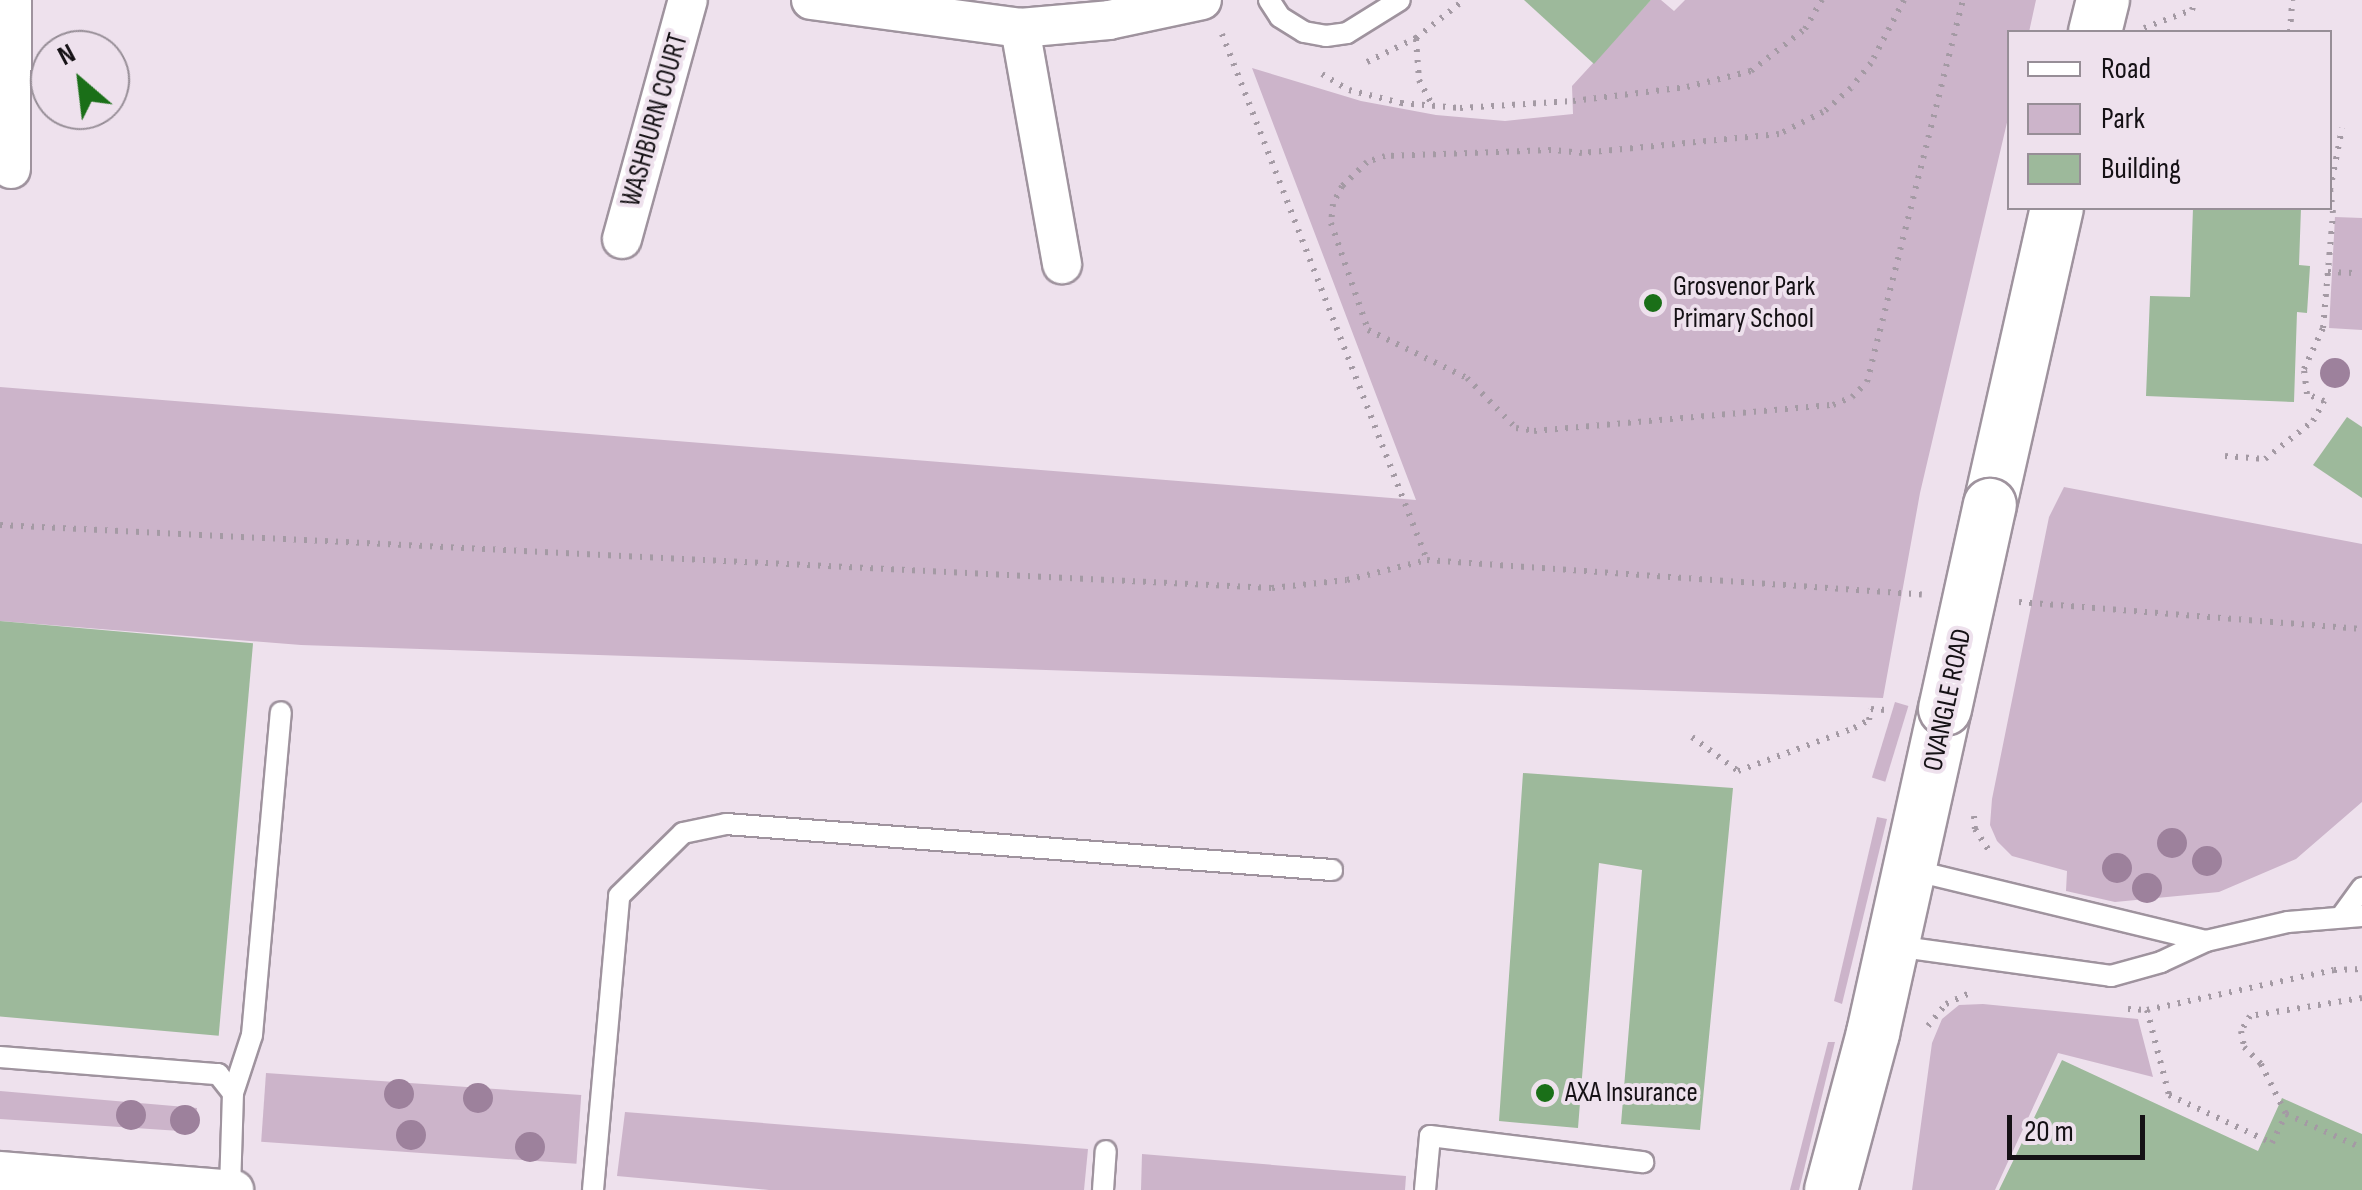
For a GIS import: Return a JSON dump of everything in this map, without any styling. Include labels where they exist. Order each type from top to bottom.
[{"type":"main road","points":[[2095,30],[2102,0]]},
{"type":"main road","name":"OVANGLE ROAD","points":[[1831,1190],[1912,870],[2057,210]]},
{"type":"street","points":[[11,169],[12,0]]},
{"type":"street","name":"WASHBURN COURT","points":[[622,239],[688,0]]},
{"type":"street","points":[[811,0],[1020,28],[1209,9]]},
{"type":"street","points":[[1020,28],[1062,264]]},
{"type":"street","points":[[0,1171],[66,1183],[232,1190]]},
{"type":"lane","points":[[1269,0],[1280,17],[1326,36],[1347,34],[1400,0]]},
{"type":"lane","points":[[232,1190],[233,1093],[252,1035],[281,712]]},
{"type":"lane","points":[[594,1190],[618,896],[684,833],[726,824],[1332,870]]},
{"type":"lane","points":[[1912,870],[2206,941]]},
{"type":"lane","points":[[1893,946],[2110,976],[2160,962],[2206,941],[2288,922],[2352,917],[2362,888]]},
{"type":"lane","points":[[0,1057],[218,1074],[233,1093]]},
{"type":"lane","points":[[1425,1190],[1430,1136],[1643,1162]]},
{"type":"lane","points":[[1103,1190],[1106,1151]]},
{"type":"path","points":[[1322,74],[1349,90],[1434,106],[1572,101],[1688,87],[1751,71],[1805,29],[1822,0]]},
{"type":"path","points":[[1904,0],[1871,63],[1852,88],[1824,112],[1780,134],[1582,153],[1550,150],[1386,156],[1367,162],[1342,186],[1332,204],[1331,223],[1368,330],[1468,378],[1516,428],[1534,430],[1833,404],[1852,397],[1867,382],[1963,0]]},
{"type":"path","points":[[2146,30],[2192,10],[2194,0]]},
{"type":"path","points":[[2290,30],[2292,0]]},
{"type":"path","points":[[1209,9],[1427,560]]},
{"type":"path","points":[[1416,38],[1419,80],[1434,106]]},
{"type":"path","points":[[2332,180],[2342,128]]},
{"type":"path","points":[[2225,456],[2265,459],[2312,421],[2324,401],[2307,394],[2300,368],[2323,328],[2330,210]]},
{"type":"path","points":[[2328,272],[2354,273]]},
{"type":"path","points":[[0,525],[1272,588],[1347,580],[1427,560],[1924,595]]},
{"type":"path","points":[[2004,600],[2362,629]]},
{"type":"path","points":[[1692,737],[1738,771],[1854,728],[1869,720],[1871,708],[1886,710]]},
{"type":"path","points":[[1974,807],[1975,829],[2001,864]]},
{"type":"path","points":[[1926,1030],[1946,1004],[1970,992],[1981,993]]},
{"type":"path","points":[[2362,998],[2250,1016],[2241,1032],[2244,1046],[2261,1064],[2286,1114],[2362,1148]]},
{"type":"path","points":[[2147,1010],[2169,1095],[2272,1144],[2286,1114]]},
{"type":"green space","points":[[1651,0],[1661,0],[1674,11],[1685,0],[2036,0],[2029,30],[2007,30],[2007,123],[1920,493],[1883,698],[301,645],[0,621],[0,387],[1416,500],[1252,68],[1361,101],[1436,115],[1505,121],[1573,114],[1572,86]]},
{"type":"green space","points":[[2335,217],[2362,218],[2362,330],[2329,328]]},
{"type":"green space","points":[[2064,487],[2362,544],[2362,802],[2296,859],[2219,892],[2115,902],[2066,891],[2067,871],[2012,856],[1997,841],[1990,825],[1992,799],[2049,517]]},
{"type":"green space","points":[[1895,702],[1908,706],[1885,782],[1872,778]]},
{"type":"green space","points":[[1877,817],[1887,819],[1842,1004],[1834,1001]]},
{"type":"green space","points":[[1959,1005],[2138,1019],[2153,1077],[2058,1053],[1995,1190],[1912,1190],[1932,1043],[1942,1019]]},
{"type":"green space","points":[[1828,1042],[1835,1042],[1799,1190],[1790,1190]]},
{"type":"green space","points":[[266,1073],[581,1095],[576,1164],[261,1142]]},
{"type":"green space","points":[[0,1091],[197,1108],[195,1132],[0,1119]]},
{"type":"green space","points":[[625,1112],[1088,1149],[1084,1190],[769,1190],[617,1176]]},
{"type":"green space","points":[[1142,1154],[1406,1176],[1405,1190],[1141,1190]]},
{"type":"building","points":[[1524,0],[1651,0],[1594,64]]},
{"type":"building","points":[[2193,210],[2301,210],[2299,265],[2310,266],[2307,313],[2297,312],[2294,402],[2146,396],[2150,296],[2190,297]]},
{"type":"building","points":[[2347,417],[2362,427],[2362,498],[2313,465]]},
{"type":"building","points":[[0,621],[253,643],[219,1036],[0,1017]]},
{"type":"building","points":[[1523,773],[1733,788],[1700,1130],[1621,1124],[1642,870],[1599,863],[1578,1128],[1499,1121]]},
{"type":"building","points":[[2062,1060],[2258,1151],[2282,1098],[2362,1134],[2362,1190],[1999,1190]]},
{"type":"place","name":"Grosvenor Park Primary School","points":[[1653,303]]},
{"type":"place","name":"AXA Insurance","points":[[1545,1093]]}]
